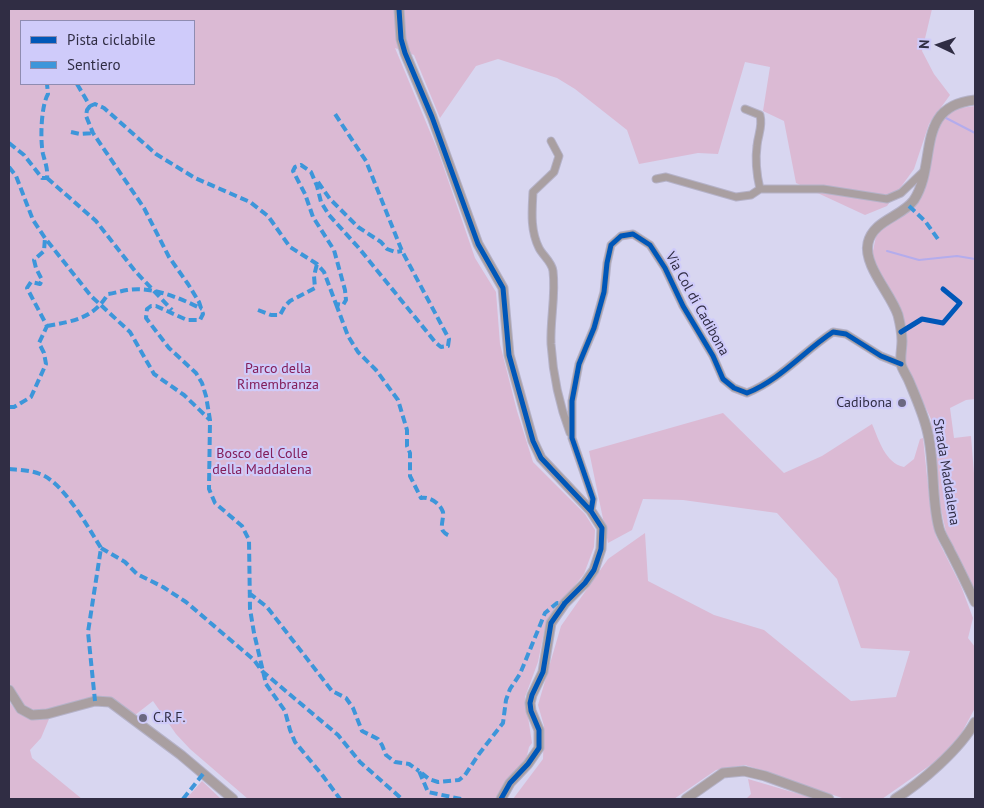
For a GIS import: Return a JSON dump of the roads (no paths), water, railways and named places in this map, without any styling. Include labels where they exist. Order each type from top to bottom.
[{"type":"street","points":[[399,9],[401,39],[405,53],[434,123],[478,244],[503,288],[506,341],[533,441],[541,458],[591,511],[602,528],[602,542],[598,562],[585,583],[565,603],[552,623],[543,672],[530,703],[531,711],[539,730],[540,748],[510,783],[501,799]]},
{"type":"street","name":"Strada Maddalena","points":[[975,100],[953,105],[943,112],[934,128],[920,185],[914,200],[909,206],[874,230],[868,243],[868,254],[872,268],[888,292],[898,316],[902,338],[901,364],[922,410],[929,435],[935,507],[940,530],[975,602]]},
{"type":"street","points":[[746,109],[760,115],[762,125],[757,146],[757,170],[760,189]]},
{"type":"street","name":"Via Col di Cadibona","points":[[551,141],[559,156],[554,172],[533,192],[532,224],[539,248],[552,267],[555,290],[551,343],[555,377],[561,409],[593,499],[591,511]]},
{"type":"street","points":[[656,179],[666,177],[736,197],[751,196],[760,189],[823,189],[888,199],[901,193],[923,172]]},
{"type":"street","name":"Via Col di Cadibona","points":[[572,438],[572,401],[579,364],[594,328],[604,292],[611,245],[621,236],[633,234],[650,245],[665,268],[683,306],[713,356],[723,379],[734,388],[747,393],[764,386],[833,332],[846,334],[882,356],[901,364]]},
{"type":"street","points":[[9,690],[22,709],[32,715],[47,714],[94,701],[110,702],[181,755],[233,799]]},
{"type":"street","points":[[895,799],[918,782],[966,738],[975,722]]},
{"type":"street","points":[[686,799],[723,773],[744,771],[765,776],[829,799]]},
{"type":"waterway","points":[[946,118],[975,133]]},
{"type":"waterway","points":[[887,251],[919,260],[957,256],[975,259]]},
{"type":"place","name":"Cadibona","points":[[902,403]]},
{"type":"place","name":"C.R.F.","points":[[143,718]]},
{"type":"park label","name":"Parco della Rimembranza","points":[[278,378]]},
{"type":"park label","name":"Bosco del Colle della Maddalena","points":[[262,462]]}]
